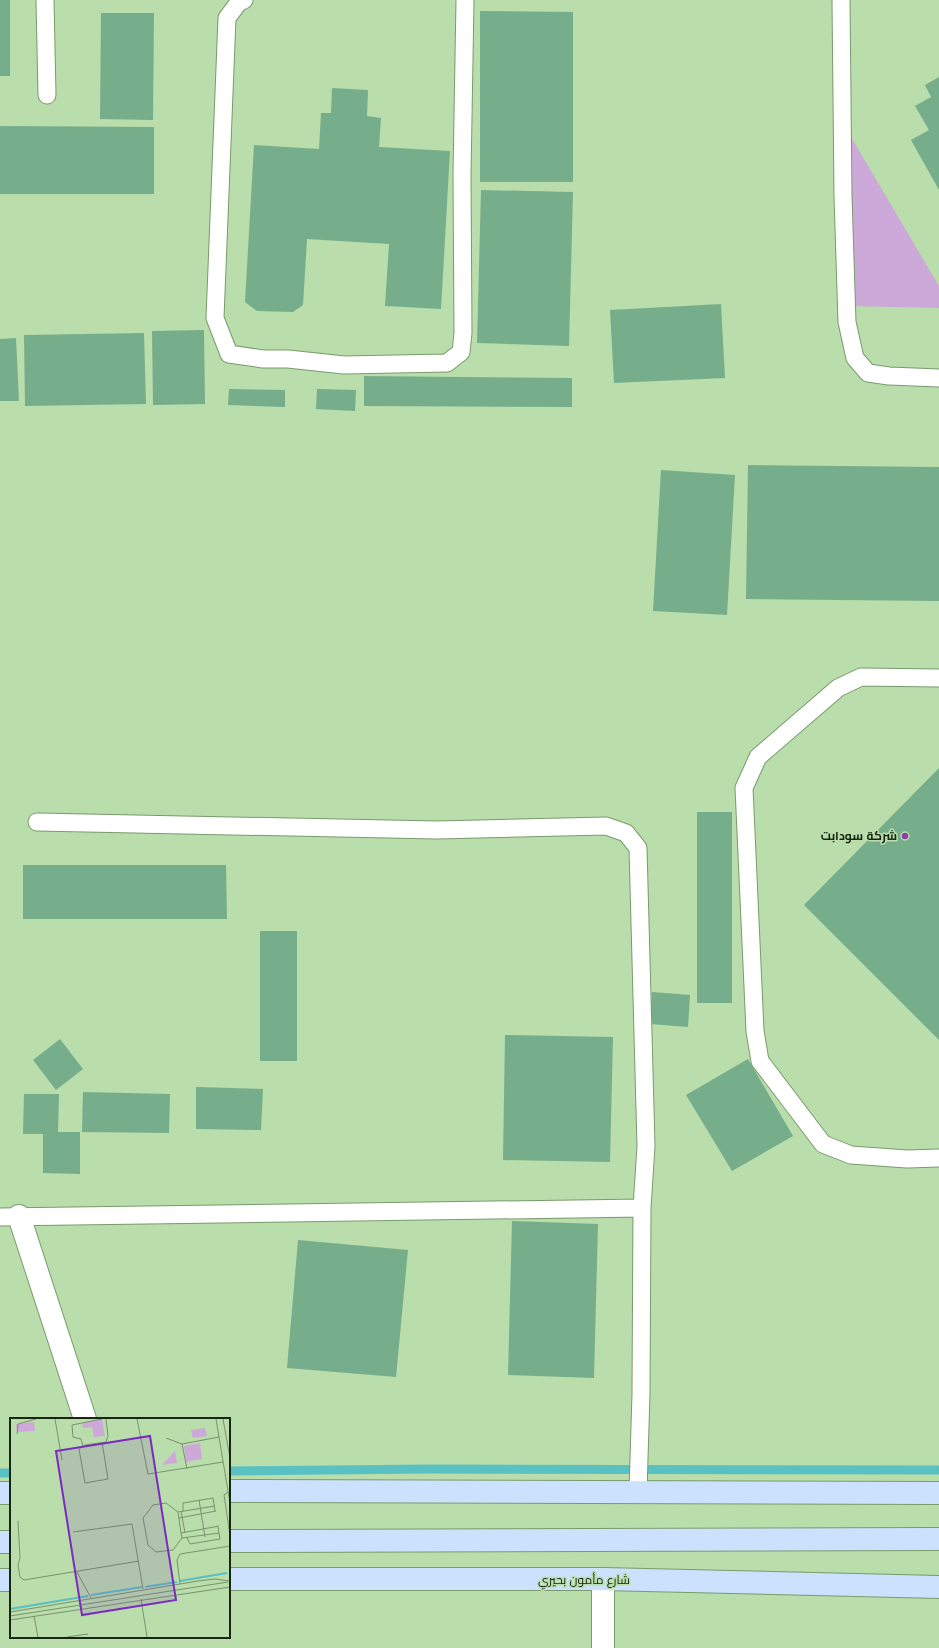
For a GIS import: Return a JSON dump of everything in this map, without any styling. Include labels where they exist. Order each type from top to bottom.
[{"type":"street","points":[[10,1216],[85,1418]]},
{"type":"street","points":[[230,1491],[939,1492]]},
{"type":"street","points":[[230,1541],[939,1539]]},
{"type":"street","name":"شارع مأمون بحيري","points":[[230,1579],[603,1579],[939,1587]]},
{"type":"street","points":[[603,1579],[603,1648]]},
{"type":"lane","points":[[45,0],[47,95]]},
{"type":"lane","points":[[244,0],[239,2],[227,18],[215,318],[229,354],[263,359],[288,359],[344,365],[447,363],[461,352],[463,333],[462,175],[465,0]]},
{"type":"lane","points":[[841,0],[842,196],[847,322],[855,358],[868,373],[889,376],[939,378]]},
{"type":"lane","points":[[939,678],[861,677],[838,688],[758,757],[744,788],[755,1032],[760,1061],[823,1144],[851,1155],[907,1160],[939,1158]]},
{"type":"lane","points":[[37,822],[437,830],[606,826],[626,833],[638,848],[646,1146],[642,1208],[641,1394],[638,1491]]},
{"type":"lane","points":[[10,1216],[642,1208]]},
{"type":"shaded area","points":[[851,137],[939,286],[939,308],[849,306]]},
{"type":"building","points":[[0,0],[10,0],[10,76],[0,76]]},
{"type":"building","points":[[480,11],[573,12],[573,182],[480,182]]},
{"type":"building","points":[[101,13],[154,13],[153,120],[100,119]]},
{"type":"building","points":[[939,77],[939,190],[911,140],[929,130],[915,106],[931,97],[925,85]]},
{"type":"building","points":[[332,88],[368,90],[367,116],[381,118],[379,147],[450,151],[441,309],[385,306],[389,244],[307,239],[303,305],[293,312],[257,311],[245,302],[254,145],[319,149],[321,113],[331,113]]},
{"type":"building","points":[[0,126],[154,127],[154,194],[0,194]]},
{"type":"building","points":[[481,190],[573,192],[569,346],[477,343]]},
{"type":"building","points":[[721,304],[725,378],[614,383],[610,310]]},
{"type":"building","points":[[204,330],[205,404],[153,405],[152,331]]},
{"type":"building","points":[[144,333],[146,404],[25,406],[24,335]]},
{"type":"building","points":[[16,338],[19,401],[0,401],[0,339]]},
{"type":"building","points":[[364,376],[572,378],[572,407],[364,406]]},
{"type":"building","points":[[229,389],[285,390],[285,407],[228,405]]},
{"type":"building","points":[[317,389],[356,390],[355,411],[316,409]]},
{"type":"building","points":[[748,465],[939,467],[939,601],[746,599]]},
{"type":"building","points":[[661,470],[735,475],[727,615],[653,611]]},
{"type":"building","name":"شركة سودابت","points":[[939,768],[939,1040],[804,905]]},
{"type":"building","points":[[697,812],[732,812],[732,1003],[697,1003]]},
{"type":"building","points":[[23,865],[226,865],[227,919],[23,919]]},
{"type":"building","points":[[260,931],[297,931],[297,1061],[260,1061]]},
{"type":"building","points":[[652,992],[690,995],[688,1027],[650,1024]]},
{"type":"building","points":[[505,1035],[613,1037],[610,1162],[503,1160]]},
{"type":"building","points":[[60,1039],[83,1069],[56,1090],[33,1060]]},
{"type":"building","points":[[748,1059],[793,1136],[732,1171],[686,1095]]},
{"type":"building","points":[[196,1087],[263,1089],[261,1130],[196,1129]]},
{"type":"building","points":[[83,1092],[170,1094],[169,1133],[82,1132]]},
{"type":"building","points":[[24,1094],[59,1094],[58,1132],[80,1132],[80,1174],[43,1173],[43,1134],[23,1134]]},
{"type":"building","points":[[512,1221],[598,1224],[594,1378],[508,1375]]},
{"type":"building","points":[[298,1240],[408,1250],[396,1377],[287,1368]]},
{"type":"waterway","points":[[230,1471],[430,1469],[939,1470]]},
{"type":"waterway","points":[[0,1473],[10,1473]]},
{"type":"place","name":"شركة سودابت","points":[[905,836]]}]
